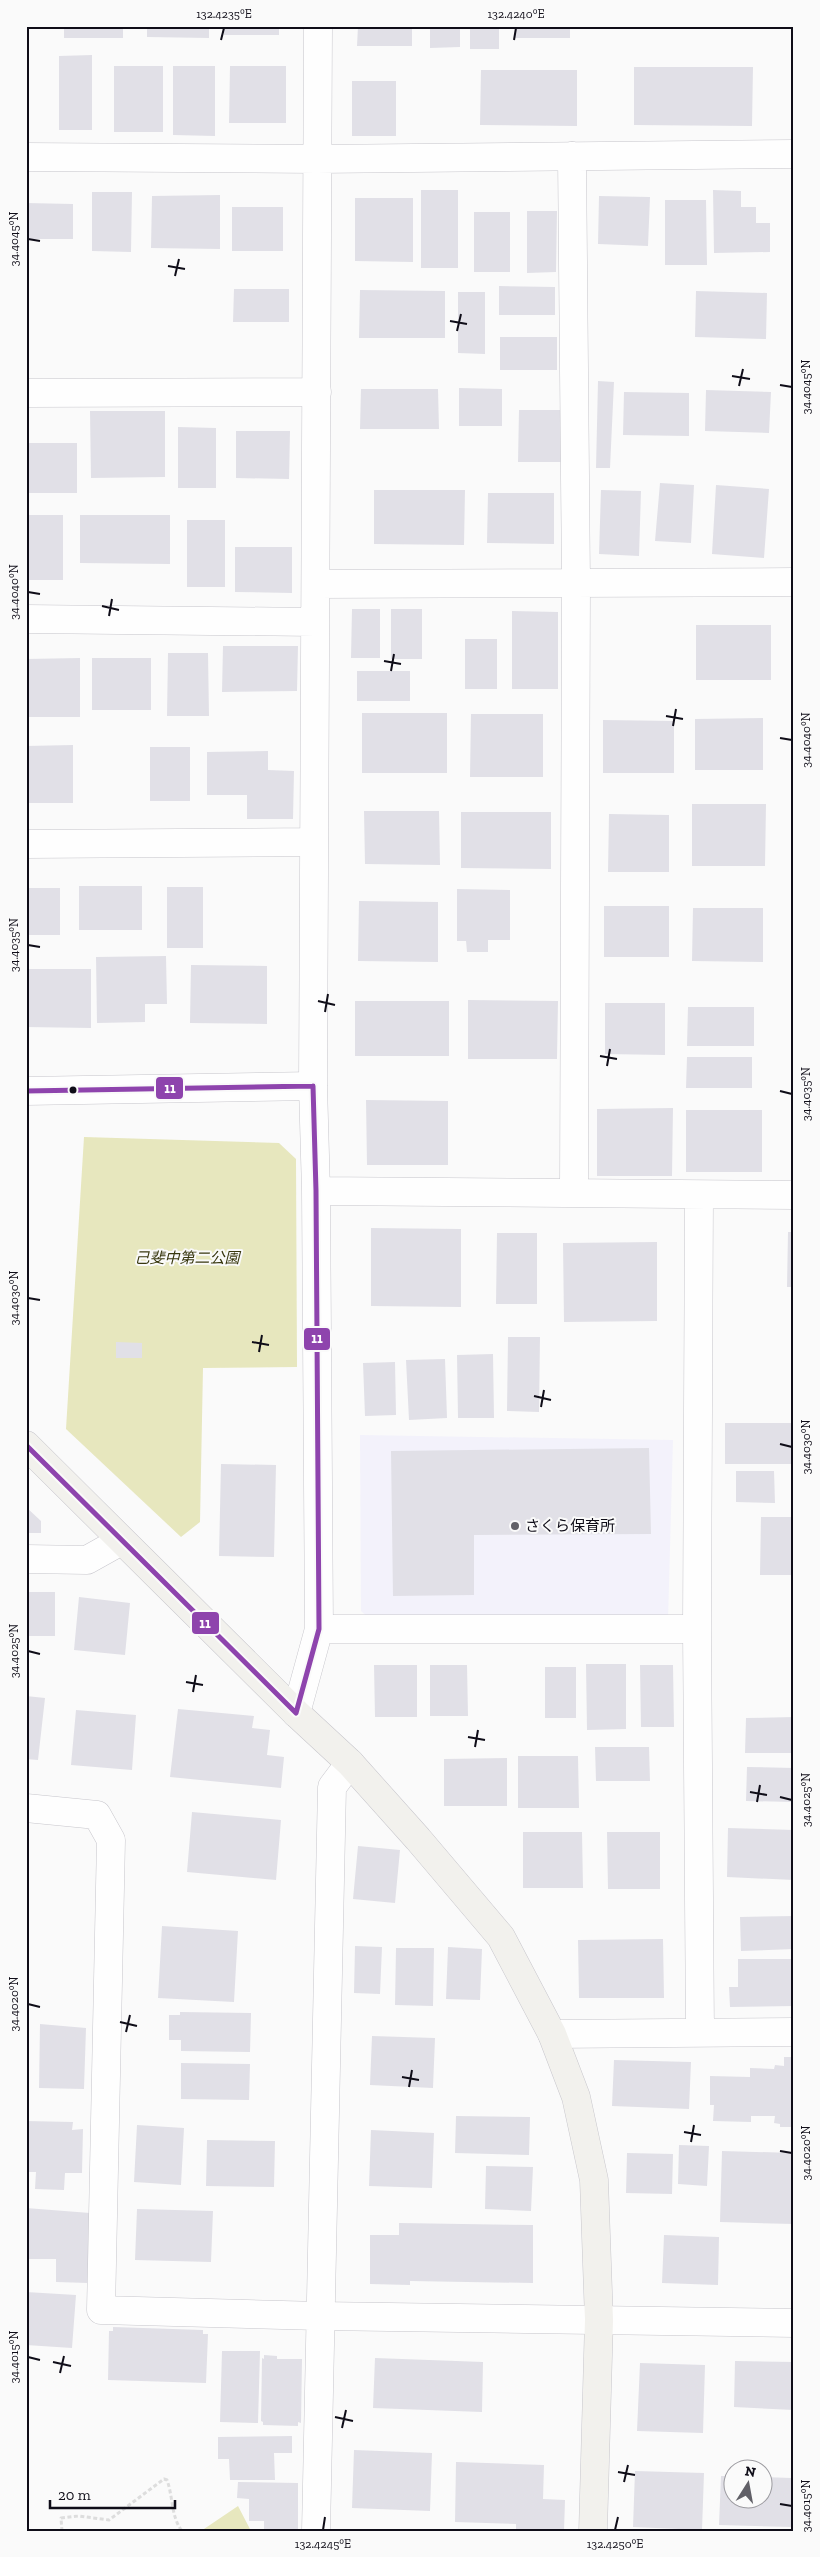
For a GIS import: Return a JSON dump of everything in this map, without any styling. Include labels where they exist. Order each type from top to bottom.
[{"type":"street","points":[[296,1713],[319,1629],[316,1191],[313,1086],[318,26]]},
{"type":"street","points":[[26,157],[318,159],[794,154]]},
{"type":"street","points":[[572,156],[576,583],[574,1193]]},
{"type":"street","points":[[26,393],[316,392]]},
{"type":"street","points":[[316,584],[794,582]]},
{"type":"street","points":[[26,619],[315,622]]},
{"type":"street","points":[[26,844],[314,842]]},
{"type":"street","points":[[26,1091],[313,1086]]},
{"type":"street","points":[[316,1191],[794,1196]]},
{"type":"street","points":[[699,1195],[697,1629],[700,2033]]},
{"type":"street","points":[[26,1445],[296,1713],[350,1763],[418,1839],[501,1937],[552,2034],[576,2097],[594,2180],[599,2320],[593,2531]]},
{"type":"street","points":[[26,1559],[87,1560],[121,1541]]},
{"type":"street","points":[[319,1629],[697,1629]]},
{"type":"street","points":[[316,2531],[332,1787],[350,1763]]},
{"type":"street","points":[[26,1808],[97,1815],[111,1840],[101,2310],[320,2316],[794,2323]]},
{"type":"street","points":[[552,2034],[794,2032]]},
{"type":"path","points":[[62,2531],[61,2518],[79,2516],[109,2520],[164,2479],[167,2480],[171,2488],[176,2518],[182,2531]]},
{"type":"shaded area","name":"さくら保育所","points":[[360,1435],[673,1440],[668,1621],[373,1622],[361,1611]]},
{"type":"green space","name":"己斐中第二公園","points":[[84,1137],[279,1143],[296,1159],[297,1367],[203,1368],[200,1522],[181,1537],[66,1429]]},
{"type":"green space","points":[[238,2506],[251,2531],[201,2531]]},
{"type":"building","points":[[64,26],[123,26],[123,38],[64,38]]},
{"type":"building","points":[[147,26],[209,26],[209,38],[147,37]]},
{"type":"building","points":[[224,26],[279,26],[279,35],[224,35]]},
{"type":"building","points":[[358,26],[412,26],[412,46],[357,46]]},
{"type":"building","points":[[430,26],[460,26],[460,47],[430,48]]},
{"type":"building","points":[[470,26],[499,26],[499,49],[470,49]]},
{"type":"building","points":[[515,26],[570,26],[570,38],[515,38]]},
{"type":"building","points":[[92,55],[92,130],[59,130],[59,56]]},
{"type":"building","points":[[114,66],[163,66],[163,132],[114,132]]},
{"type":"building","points":[[173,66],[215,66],[215,136],[173,135]]},
{"type":"building","points":[[230,66],[286,66],[286,123],[229,123]]},
{"type":"building","points":[[634,67],[753,67],[752,126],[634,125]]},
{"type":"building","points":[[481,70],[577,70],[577,126],[480,125]]},
{"type":"building","points":[[352,81],[396,81],[396,136],[352,136]]},
{"type":"building","points":[[421,190],[458,190],[458,268],[421,268]]},
{"type":"building","points":[[713,190],[741,191],[741,207],[756,207],[756,223],[770,223],[770,252],[714,253]]},
{"type":"building","points":[[92,192],[132,192],[131,252],[92,251]]},
{"type":"building","points":[[220,195],[220,249],[151,248],[152,196]]},
{"type":"building","points":[[599,196],[650,197],[648,246],[598,244]]},
{"type":"building","points":[[355,198],[413,198],[413,262],[355,261]]},
{"type":"building","points":[[665,200],[706,200],[707,265],[665,265]]},
{"type":"building","points":[[26,203],[73,204],[73,239],[26,239]]},
{"type":"building","points":[[232,207],[283,207],[283,251],[232,251]]},
{"type":"building","points":[[527,211],[557,211],[556,272],[527,273]]},
{"type":"building","points":[[474,212],[510,212],[510,272],[474,272]]},
{"type":"building","points":[[499,286],[555,287],[555,315],[499,315]]},
{"type":"building","points":[[234,289],[289,289],[289,322],[233,322]]},
{"type":"building","points":[[360,290],[445,291],[445,338],[359,338]]},
{"type":"building","points":[[696,291],[767,293],[766,339],[695,337]]},
{"type":"building","points":[[458,292],[485,292],[485,354],[458,353]]},
{"type":"building","points":[[500,337],[557,337],[557,370],[500,370]]},
{"type":"building","points":[[598,381],[614,382],[610,468],[596,468]]},
{"type":"building","points":[[459,388],[502,389],[502,426],[459,426]]},
{"type":"building","points":[[361,389],[438,389],[439,429],[360,429]]},
{"type":"building","points":[[706,390],[771,392],[769,433],[705,431]]},
{"type":"building","points":[[624,392],[689,393],[689,436],[623,435]]},
{"type":"building","points":[[519,410],[562,410],[562,462],[518,462]]},
{"type":"building","points":[[90,411],[165,411],[165,477],[91,478]]},
{"type":"building","points":[[178,427],[216,428],[216,488],[178,488]]},
{"type":"building","points":[[236,431],[290,431],[289,479],[236,478]]},
{"type":"building","points":[[29,443],[77,443],[77,493],[29,493]]},
{"type":"building","points":[[660,483],[694,485],[691,543],[655,541]]},
{"type":"building","points":[[716,485],[769,489],[764,558],[712,554]]},
{"type":"building","points":[[374,490],[465,490],[464,545],[374,544]]},
{"type":"building","points":[[601,490],[641,491],[639,556],[599,554]]},
{"type":"building","points":[[488,493],[554,493],[554,544],[487,543]]},
{"type":"building","points":[[26,515],[63,515],[63,580],[26,580]]},
{"type":"building","points":[[80,515],[170,515],[170,564],[80,563]]},
{"type":"building","points":[[187,520],[225,520],[225,587],[187,587]]},
{"type":"building","points":[[235,547],[292,547],[292,593],[235,592]]},
{"type":"building","points":[[352,609],[380,609],[380,658],[351,658]]},
{"type":"building","points":[[391,609],[422,609],[422,659],[391,659]]},
{"type":"building","points":[[512,611],[558,612],[558,689],[512,689]]},
{"type":"building","points":[[696,625],[771,625],[771,680],[696,680]]},
{"type":"building","points":[[465,639],[497,639],[497,689],[465,689]]},
{"type":"building","points":[[223,646],[298,646],[297,691],[222,692]]},
{"type":"building","points":[[168,653],[208,653],[209,716],[167,716]]},
{"type":"building","points":[[80,658],[80,717],[26,717],[26,659]]},
{"type":"building","points":[[92,658],[151,658],[151,710],[92,710]]},
{"type":"building","points":[[357,671],[410,671],[410,701],[357,701]]},
{"type":"building","points":[[362,713],[447,713],[447,773],[362,773]]},
{"type":"building","points":[[471,714],[543,714],[543,777],[470,777]]},
{"type":"building","points":[[763,718],[763,770],[695,770],[695,719]]},
{"type":"building","points":[[603,720],[674,721],[674,773],[603,773]]},
{"type":"building","points":[[73,745],[73,803],[26,803],[26,746]]},
{"type":"building","points":[[150,747],[190,747],[190,801],[150,801]]},
{"type":"building","points":[[268,751],[268,770],[294,771],[293,819],[247,819],[247,795],[207,795],[207,752]]},
{"type":"building","points":[[692,804],[766,804],[765,866],[692,866]]},
{"type":"building","points":[[364,811],[439,811],[440,865],[365,864]]},
{"type":"building","points":[[461,812],[551,812],[551,869],[461,868]]},
{"type":"building","points":[[609,814],[669,815],[669,872],[608,872]]},
{"type":"building","points":[[79,886],[142,886],[142,930],[79,930]]},
{"type":"building","points":[[167,887],[203,887],[203,948],[167,948]]},
{"type":"building","points":[[26,888],[60,888],[60,935],[26,935]]},
{"type":"building","points":[[457,889],[510,890],[510,940],[488,940],[488,952],[467,952],[466,941],[457,941]]},
{"type":"building","points":[[359,901],[438,902],[438,962],[358,961]]},
{"type":"building","points":[[604,906],[669,906],[669,957],[604,957]]},
{"type":"building","points":[[693,908],[763,908],[763,962],[692,961]]},
{"type":"building","points":[[166,956],[167,1004],[145,1004],[145,1022],[97,1023],[96,957]]},
{"type":"building","points":[[191,965],[267,966],[267,1024],[190,1023]]},
{"type":"building","points":[[26,969],[91,969],[91,1028],[26,1027]]},
{"type":"building","points":[[468,1000],[558,1001],[557,1059],[468,1059]]},
{"type":"building","points":[[355,1001],[449,1001],[449,1056],[355,1056]]},
{"type":"building","points":[[605,1003],[665,1003],[665,1055],[605,1054]]},
{"type":"building","points":[[688,1007],[754,1007],[754,1046],[687,1046]]},
{"type":"building","points":[[687,1057],[752,1057],[752,1088],[686,1088]]},
{"type":"building","points":[[366,1100],[448,1101],[448,1165],[367,1165]]},
{"type":"building","points":[[673,1108],[672,1176],[597,1176],[597,1109]]},
{"type":"building","points":[[686,1110],[762,1110],[762,1172],[686,1172]]},
{"type":"building","points":[[371,1228],[461,1229],[461,1307],[371,1306]]},
{"type":"building","points":[[788,1232],[794,1232],[794,1287],[787,1287]]},
{"type":"building","points":[[497,1233],[537,1233],[537,1304],[496,1304]]},
{"type":"building","points":[[657,1242],[657,1321],[564,1322],[563,1243]]},
{"type":"building","points":[[508,1337],[540,1337],[539,1412],[507,1411]]},
{"type":"building","points":[[116,1342],[142,1343],[142,1358],[116,1358]]},
{"type":"building","points":[[493,1354],[494,1418],[458,1418],[457,1355]]},
{"type":"building","points":[[445,1359],[447,1418],[409,1420],[406,1360]]},
{"type":"building","points":[[395,1362],[396,1415],[365,1416],[363,1363]]},
{"type":"building","points":[[725,1423],[794,1423],[794,1464],[725,1464]]},
{"type":"building","points":[[649,1448],[651,1534],[474,1535],[474,1595],[393,1596],[391,1451]]},
{"type":"building","points":[[221,1464],[276,1465],[274,1557],[219,1556]]},
{"type":"building","points":[[736,1471],[774,1471],[775,1503],[736,1502]]},
{"type":"building","points":[[26,1507],[41,1521],[41,1533],[26,1533]]},
{"type":"building","points":[[761,1517],[794,1517],[794,1575],[760,1575]]},
{"type":"building","points":[[26,1592],[55,1592],[55,1636],[26,1636]]},
{"type":"building","points":[[79,1597],[130,1603],[125,1655],[74,1650]]},
{"type":"building","points":[[586,1664],[626,1664],[626,1729],[587,1730]]},
{"type":"building","points":[[374,1665],[417,1665],[417,1717],[375,1717]]},
{"type":"building","points":[[430,1665],[467,1665],[468,1716],[430,1716]]},
{"type":"building","points":[[640,1665],[673,1665],[674,1727],[641,1727]]},
{"type":"building","points":[[545,1667],[576,1667],[576,1718],[545,1718]]},
{"type":"building","points":[[26,1696],[45,1698],[38,1760],[26,1759]]},
{"type":"building","points":[[178,1709],[254,1716],[252,1728],[270,1730],[267,1755],[284,1757],[281,1788],[170,1777]]},
{"type":"building","points":[[76,1710],[136,1715],[132,1770],[71,1765]]},
{"type":"building","points":[[794,1717],[794,1753],[745,1753],[746,1718]]},
{"type":"building","points":[[595,1747],[649,1747],[650,1781],[596,1781]]},
{"type":"building","points":[[518,1756],[578,1756],[579,1808],[518,1808]]},
{"type":"building","points":[[507,1758],[507,1806],[444,1806],[444,1759]]},
{"type":"building","points":[[747,1767],[794,1768],[794,1802],[746,1801]]},
{"type":"building","points":[[192,1812],[281,1820],[276,1880],[187,1872]]},
{"type":"building","points":[[728,1828],[794,1830],[794,1880],[727,1877]]},
{"type":"building","points":[[523,1832],[582,1832],[583,1888],[523,1888]]},
{"type":"building","points":[[607,1832],[660,1832],[660,1889],[608,1889]]},
{"type":"building","points":[[358,1846],[400,1850],[395,1903],[353,1899]]},
{"type":"building","points":[[794,1916],[794,1949],[741,1951],[740,1917]]},
{"type":"building","points":[[162,1926],[238,1931],[234,2002],[158,1998]]},
{"type":"building","points":[[663,1939],[664,1998],[579,1998],[578,1940]]},
{"type":"building","points":[[355,1946],[382,1947],[380,1994],[354,1993]]},
{"type":"building","points":[[448,1947],[482,1949],[480,2000],[446,1999]]},
{"type":"building","points":[[396,1948],[434,1948],[433,2006],[395,2005]]},
{"type":"building","points":[[738,1959],[794,1959],[794,2006],[730,2007],[729,1987],[738,1987]]},
{"type":"building","points":[[180,2012],[251,2013],[250,2052],[181,2051],[181,2040],[169,2040],[169,2015],[180,2015]]},
{"type":"building","points":[[40,2024],[86,2028],[84,2089],[39,2088]]},
{"type":"building","points":[[372,2036],[435,2038],[433,2088],[370,2085]]},
{"type":"building","points":[[784,2057],[794,2057],[794,2127],[780,2127],[780,2124],[774,2123],[775,2116],[751,2116],[751,2122],[713,2121],[714,2105],[710,2105],[710,2076],[750,2077],[750,2068],[774,2069],[775,2065],[784,2066]]},
{"type":"building","points":[[614,2060],[691,2062],[689,2109],[612,2106]]},
{"type":"building","points":[[181,2063],[250,2064],[249,2100],[181,2099]]},
{"type":"building","points":[[456,2116],[530,2117],[529,2155],[455,2153]]},
{"type":"building","points":[[26,2121],[73,2122],[72,2130],[83,2129],[82,2173],[65,2173],[64,2190],[35,2189],[36,2172],[26,2172]]},
{"type":"building","points":[[137,2125],[184,2128],[181,2185],[134,2182]]},
{"type":"building","points":[[371,2130],[434,2133],[432,2188],[369,2186]]},
{"type":"building","points":[[207,2140],[275,2141],[274,2187],[206,2186]]},
{"type":"building","points":[[679,2145],[709,2146],[707,2186],[678,2184]]},
{"type":"building","points":[[722,2151],[794,2153],[794,2224],[720,2222]]},
{"type":"building","points":[[627,2153],[673,2154],[672,2194],[626,2193]]},
{"type":"building","points":[[486,2166],[533,2167],[531,2211],[485,2209]]},
{"type":"building","points":[[26,2208],[90,2213],[88,2283],[56,2282],[56,2259],[26,2259]]},
{"type":"building","points":[[137,2209],[213,2211],[211,2262],[135,2260]]},
{"type":"building","points":[[399,2223],[533,2225],[533,2283],[410,2281],[410,2285],[370,2284],[370,2235],[399,2235]]},
{"type":"building","points":[[664,2235],[719,2237],[718,2285],[662,2283]]},
{"type":"building","points":[[26,2292],[76,2295],[72,2348],[26,2345]]},
{"type":"building","points":[[113,2327],[203,2330],[203,2334],[208,2334],[206,2383],[108,2380],[109,2331],[113,2331]]},
{"type":"building","points":[[222,2351],[260,2351],[258,2423],[220,2422]]},
{"type":"building","points":[[264,2355],[277,2356],[277,2359],[302,2359],[301,2423],[298,2422],[298,2426],[263,2425],[261,2421],[262,2358],[264,2359]]},
{"type":"building","points":[[375,2358],[483,2362],[482,2412],[373,2408]]},
{"type":"building","points":[[735,2361],[794,2362],[794,2410],[734,2407]]},
{"type":"building","points":[[640,2363],[705,2365],[703,2433],[637,2431]]},
{"type":"building","points":[[292,2436],[292,2453],[274,2453],[275,2480],[230,2480],[229,2459],[218,2459],[218,2437]]},
{"type":"building","points":[[354,2450],[432,2453],[430,2511],[352,2508]]},
{"type":"building","points":[[456,2462],[544,2465],[543,2499],[565,2500],[564,2531],[516,2531],[516,2524],[455,2522]]},
{"type":"building","points":[[635,2471],[704,2473],[702,2530],[633,2527]]},
{"type":"building","points":[[721,2476],[722,2510],[772,2510],[772,2477],[792,2478],[791,2527],[719,2525]]},
{"type":"building","points":[[238,2482],[298,2483],[298,2531],[264,2531],[264,2521],[249,2521],[249,2499],[237,2498]]},
{"type":"transit line","name":"11","points":[[26,1091],[313,1086]]},
{"type":"transit line","name":"11","points":[[26,1445],[296,1713],[319,1629],[316,1191],[313,1086]]},
{"type":"place","name":"さくら保育所","points":[[515,1526]]}]
